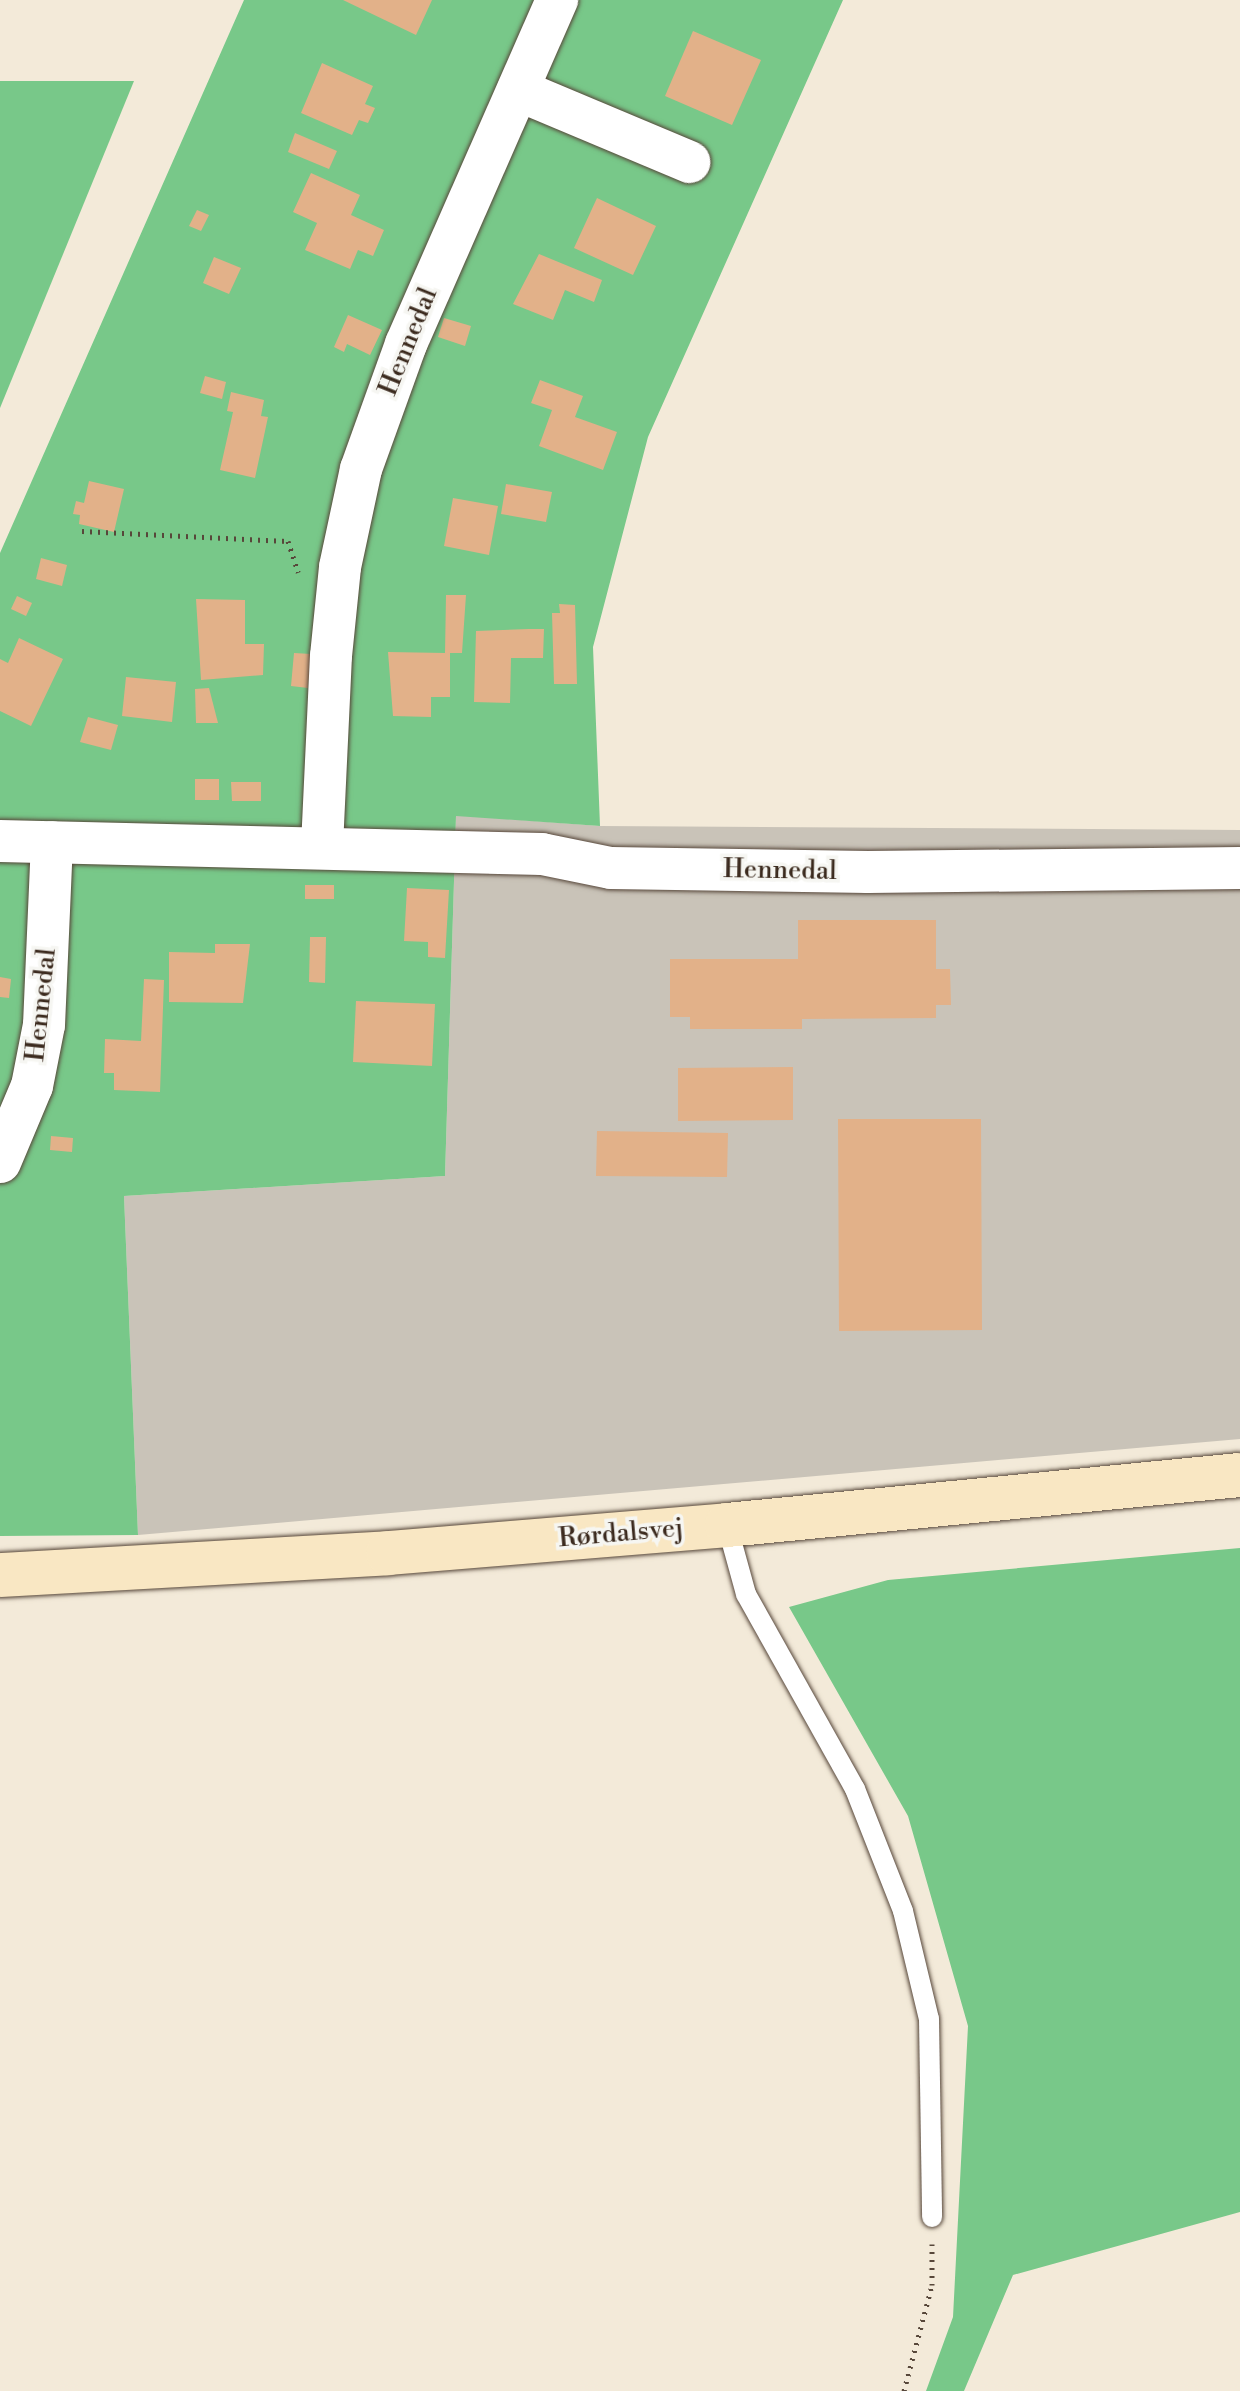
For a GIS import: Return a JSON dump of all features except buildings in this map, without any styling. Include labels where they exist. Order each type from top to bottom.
[{"type":"street","name":"Hennedal","points":[[322,846],[331,656],[340,567],[361,469],[406,344],[557,0]]},
{"type":"street","points":[[518,90],[689,162]]},
{"type":"street","name":"Hennedal","points":[[0,841],[322,846],[542,854],[611,868],[868,872],[1240,868]]},
{"type":"street","name":"Hennedal","points":[[0,1162],[32,1086],[44,1025],[52,842]]},
{"type":"street","name":"Rørdalsvej","points":[[0,1575],[388,1553],[727,1525],[1240,1475]]},
{"type":"lane","points":[[727,1525],[746,1594],[855,1789],[903,1911],[929,2019],[932,2217]]},
{"type":"path","points":[[82,531],[288,541],[298,574]]},
{"type":"path","points":[[904,2391],[932,2285],[932,2217]]},
{"type":"shaded area","points":[[456,815],[600,826],[1240,830],[1240,1439],[138,1535],[124,1196],[445,1176]]},
{"type":"green space","points":[[244,0],[843,0],[648,437],[593,647],[600,826],[456,816],[445,1176],[124,1196],[138,1535],[0,1536],[0,553]]},
{"type":"green space","points":[[0,81],[134,81],[0,408]]},
{"type":"green space","points":[[1240,1548],[1240,2212],[1013,2275],[964,2391],[926,2391],[953,2317],[968,2026],[908,1816],[789,1607],[888,1580]]}]
